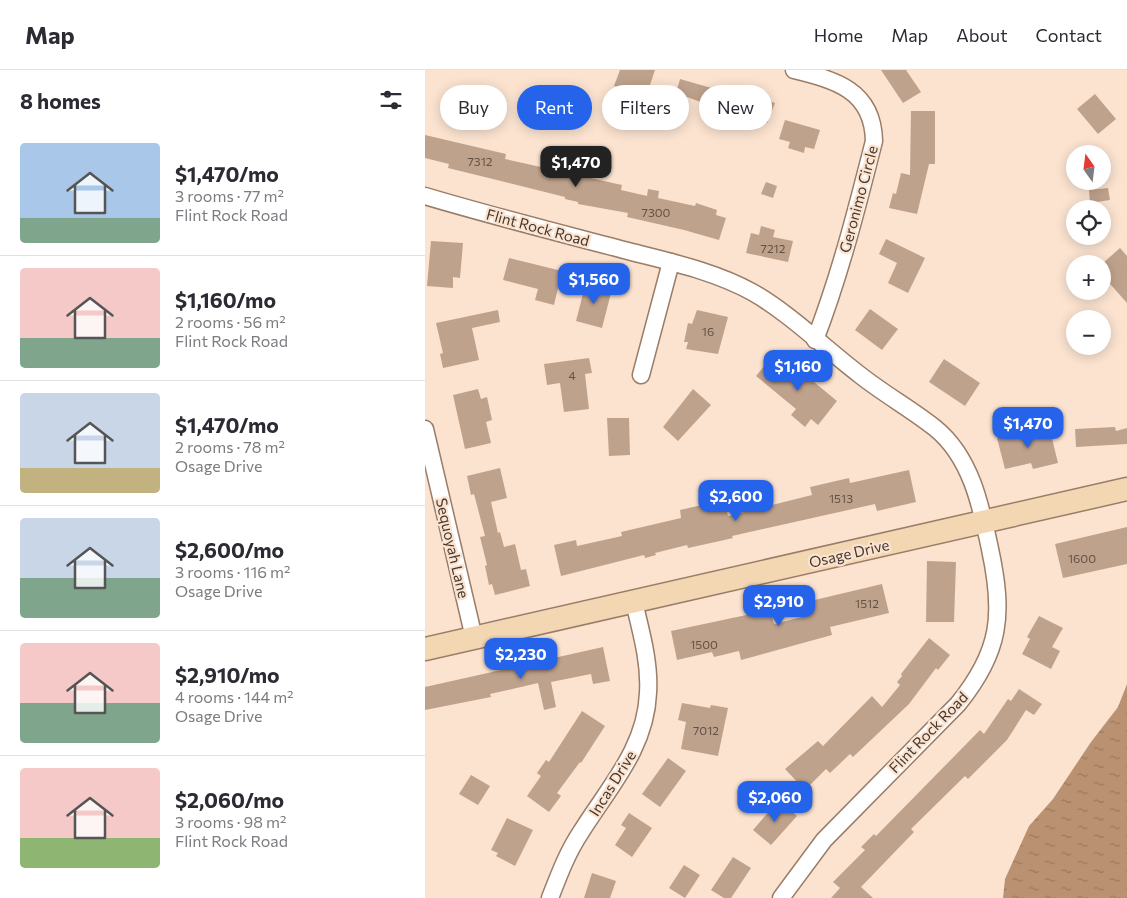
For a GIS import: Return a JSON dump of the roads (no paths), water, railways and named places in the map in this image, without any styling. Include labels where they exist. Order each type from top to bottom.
[{"type":"street","name":"Geronimo Circle","points":[[794,70],[838,82],[851,90],[864,106],[873,132],[874,141],[829,303],[815,340]]},
{"type":"street","name":"Flint Rock Road","points":[[425,196],[671,262],[724,279],[752,292],[861,376],[942,434],[954,448],[968,472],[984,522],[998,594],[995,635],[986,664],[958,704],[824,840],[781,898]]},
{"type":"street","points":[[641,375],[671,262]]},
{"type":"street","name":"Sequoyah Lane","points":[[425,429],[474,638]]},
{"type":"street","name":"Osage Drive","points":[[425,649],[1127,489]]},
{"type":"street","name":"Incas Drive","points":[[550,898],[568,854],[627,763],[642,729],[647,707],[649,677],[634,602]]},
{"type":"water","points":[[1127,684],[1127,898],[1003,898],[1005,879],[1029,826],[1053,799],[1091,742],[1118,707]]}]
